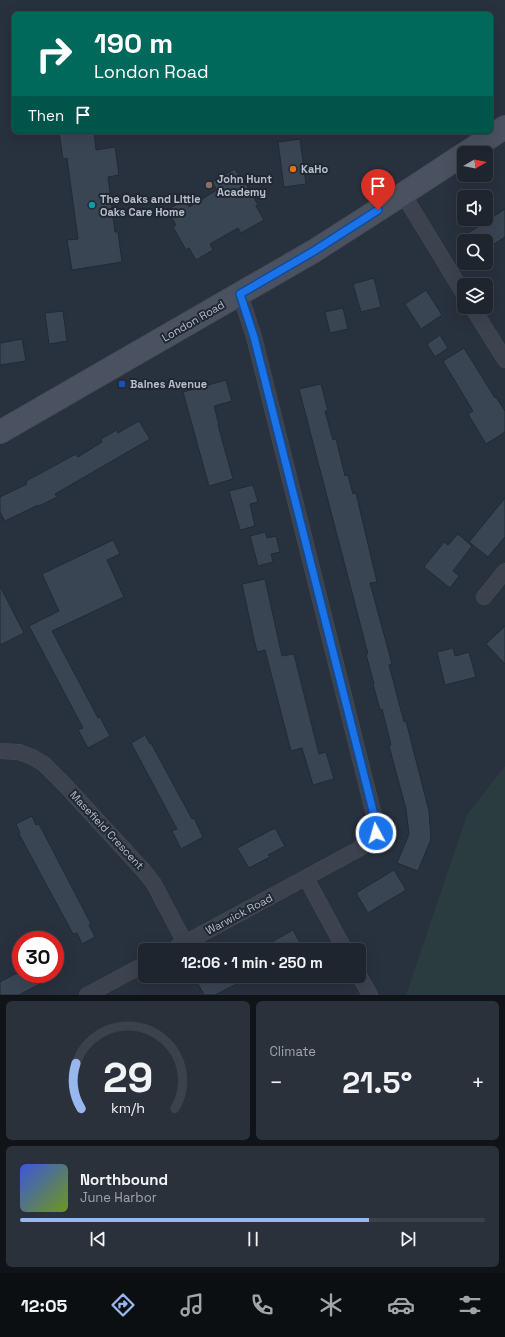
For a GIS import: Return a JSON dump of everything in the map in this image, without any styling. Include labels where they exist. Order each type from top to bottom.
[{"type":"main road","name":"London Road","points":[[477,146],[505,127]]},
{"type":"main road","name":"London Road","points":[[0,432],[314,251],[457,159]]},
{"type":"street","points":[[403,194],[457,283]]},
{"type":"street","name":"Warwick Road","points":[[185,943],[355,851],[372,839],[376,833],[375,819],[254,337],[240,294]]},
{"type":"street","points":[[476,314],[505,360]]},
{"type":"street","points":[[484,597],[505,571]]},
{"type":"street","name":"Masefield Crescent","points":[[0,751],[19,752],[32,757],[44,764],[64,784],[144,871],[154,884],[185,943]]},
{"type":"street","points":[[306,878],[341,943]]},
{"type":"street","points":[[87,995],[138,968]]},
{"type":"street","points":[[363,983],[370,995]]},
{"type":"shaded area","points":[[505,766],[505,995],[406,995],[467,815]]},
{"type":"building","name":"The Oaks and Little Oaks Care Home","points":[[59,134],[94,134],[96,150],[115,147],[119,175],[108,177],[115,232],[118,232],[122,262],[72,270],[67,240],[78,239],[67,158],[63,159]]},
{"type":"building","name":"KaHo","points":[[300,139],[306,184],[284,187],[278,142]]},
{"type":"building","points":[[235,169],[258,205],[256,206],[264,220],[241,233],[238,228],[210,244],[213,250],[196,260],[189,248],[186,250],[173,227],[176,225],[167,210],[185,200],[189,207],[217,190],[212,182]]},
{"type":"building","points":[[505,209],[505,237],[493,245],[493,234],[467,234],[479,226],[493,226],[493,217]]},
{"type":"building","points":[[374,278],[381,307],[361,312],[353,284]]},
{"type":"building","points":[[426,290],[442,315],[421,329],[405,304]]},
{"type":"building","points":[[343,308],[348,329],[330,333],[325,312]]},
{"type":"building","points":[[63,311],[67,341],[49,344],[45,313]]},
{"type":"building","points":[[440,335],[448,348],[435,357],[427,344]]},
{"type":"building","points":[[22,339],[26,361],[0,365],[0,343]]},
{"type":"building","points":[[464,348],[495,398],[496,397],[505,411],[505,432],[486,444],[468,414],[473,411],[443,361]]},
{"type":"building","points":[[226,380],[232,401],[214,406],[233,479],[209,486],[183,392]]},
{"type":"building","points":[[321,384],[328,411],[325,411],[333,440],[336,439],[345,476],[348,475],[353,494],[356,493],[377,582],[370,583],[392,664],[389,665],[404,722],[406,721],[429,811],[431,839],[418,871],[397,863],[409,834],[406,809],[389,746],[391,745],[382,709],[380,710],[373,684],[366,654],[368,654],[299,389]]},
{"type":"building","points":[[139,421],[150,439],[55,494],[57,497],[5,521],[0,512],[0,497],[27,484],[26,482],[28,480],[76,454],[78,457],[102,442],[101,439],[117,430],[118,433]]},
{"type":"building","points":[[253,485],[258,502],[250,504],[255,526],[240,530],[229,491]]},
{"type":"building","points":[[505,498],[505,537],[488,557],[469,542]]},
{"type":"building","points":[[265,532],[267,538],[276,536],[280,552],[271,554],[273,562],[258,566],[250,536]]},
{"type":"building","points":[[458,534],[472,546],[453,571],[459,576],[450,588],[424,567],[444,542],[448,545]]},
{"type":"building","points":[[113,540],[120,554],[107,560],[124,597],[52,631],[98,718],[100,717],[110,736],[88,748],[78,730],[83,728],[29,626],[59,611],[42,574]]},
{"type":"building","points":[[265,579],[282,656],[294,654],[319,754],[326,752],[334,779],[313,785],[302,748],[291,751],[265,650],[257,652],[242,584]]},
{"type":"building","points":[[0,586],[24,633],[0,645]]},
{"type":"building","points":[[505,626],[505,664],[486,644]]},
{"type":"building","points":[[453,648],[455,656],[469,652],[476,677],[445,685],[437,652]]},
{"type":"building","points":[[145,735],[150,744],[151,743],[192,819],[194,818],[203,837],[181,849],[172,831],[177,829],[131,743]]},
{"type":"building","points":[[32,816],[36,825],[39,824],[91,924],[89,925],[95,937],[82,944],[77,933],[73,934],[19,834],[20,833],[16,824]]},
{"type":"building","points":[[275,828],[285,846],[268,855],[270,857],[249,868],[237,848]]},
{"type":"building","points":[[394,870],[406,890],[368,913],[356,893]]},
{"type":"building","points":[[293,930],[300,943],[270,943]]},
{"type":"building","points":[[12,976],[12,983],[42,983],[19,995],[0,995],[0,982]]},
{"type":"building","points":[[198,983],[238,983],[215,995],[204,995]]},
{"type":"place","name":"KaHo","points":[[293,169]]},
{"type":"place","name":"John Hunt Academy","points":[[209,185]]},
{"type":"place","name":"The Oaks and Little Oaks Care Home","points":[[92,205]]},
{"type":"place","name":"Baines Avenue","points":[[122,384]]},
{"type":"route","points":[[376,833],[375,819],[254,337],[240,294],[314,251],[378,210]]}]
